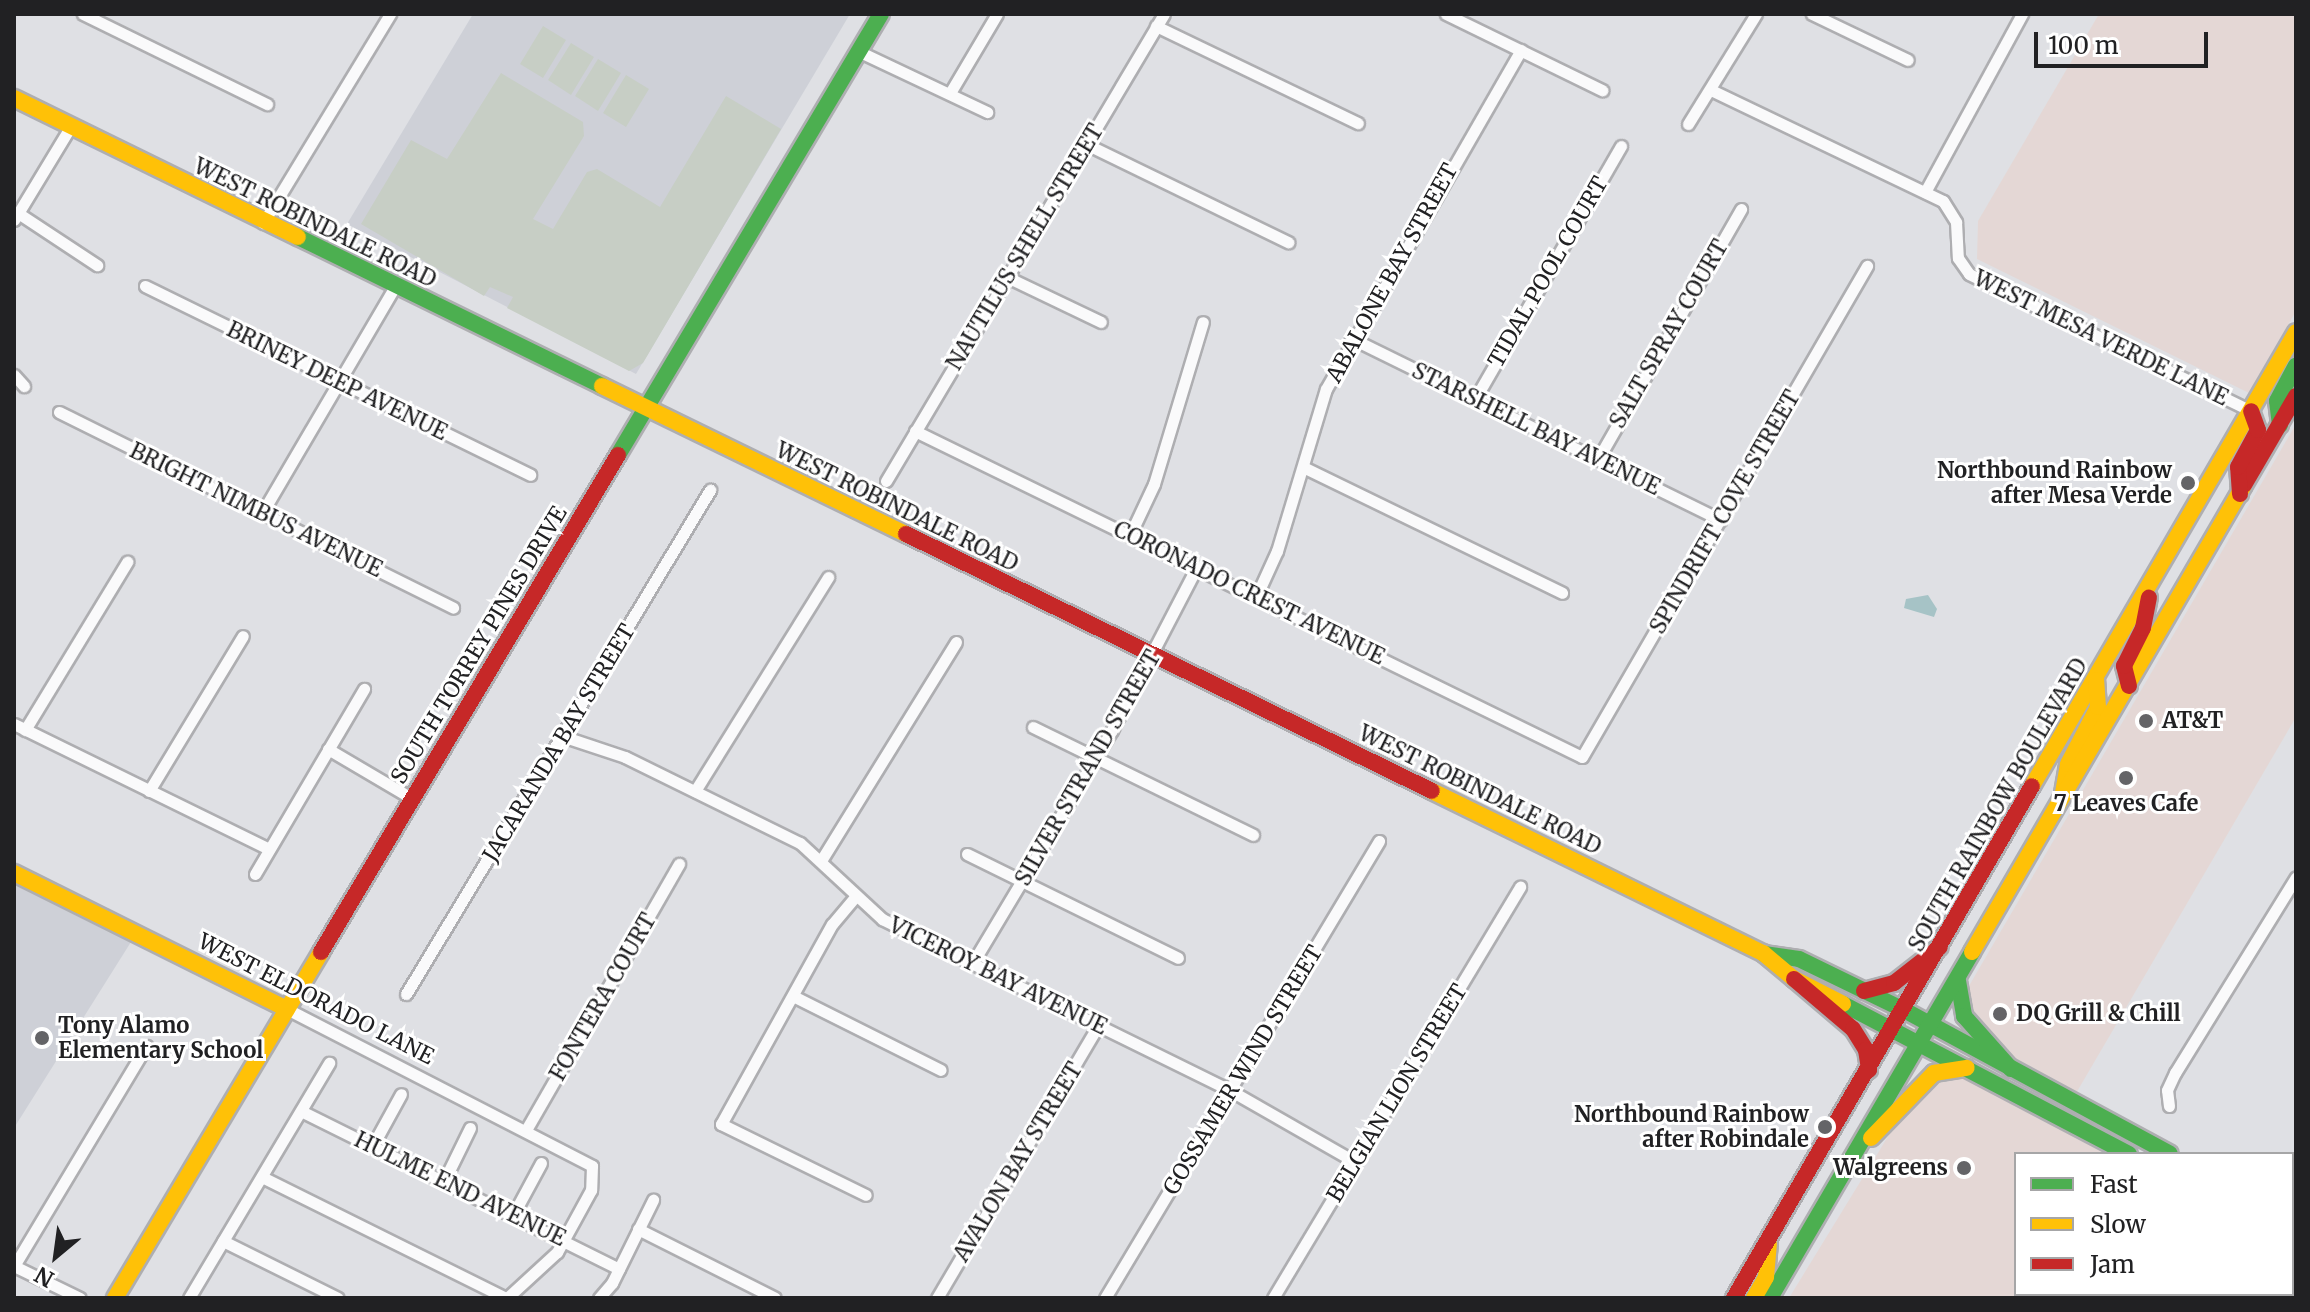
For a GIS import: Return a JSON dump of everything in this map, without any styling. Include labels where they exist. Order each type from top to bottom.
[{"type":"main road","name":"SOUTH TORREY PINES DRIVE","points":[[115,1298],[881,14]]},
{"type":"main road","name":"WEST ROBINDALE ROAD","points":[[14,98],[644,410],[1763,953],[1794,979],[2125,1152]]},
{"type":"main road","name":"SOUTH RAINBOW BOULEVARD","points":[[1734,1298],[1942,947],[2296,332]]},
{"type":"main road","points":[[2280,425],[2277,401],[2296,366]]},
{"type":"main road","points":[[1770,1298],[2062,803],[2296,396]]},
{"type":"main road","points":[[2240,494],[2238,467],[2258,430],[2251,411]]},
{"type":"main road","points":[[2129,686],[2124,666],[2143,628],[2152,585]]},
{"type":"main road","points":[[2062,803],[2068,764],[2098,707],[2096,680]]},
{"type":"main road","name":"WEST ELDORADO LANE","points":[[14,873],[287,1009]]},
{"type":"main road","points":[[1864,991],[1894,983],[1942,947]]},
{"type":"main road","name":"WEST ROBINDALE ROAD","points":[[1763,953],[1799,959],[1904,1010],[2166,1152]]},
{"type":"main road","points":[[1794,979],[1853,1029],[1866,1050],[1869,1070]]},
{"type":"main road","points":[[1958,981],[1964,1016],[2011,1069]]},
{"type":"main road","points":[[1850,1159],[1927,1078],[1948,1067],[1967,1068]]},
{"type":"main road","points":[[2082,1129],[2088,1123],[2151,1144]]},
{"type":"main road","points":[[1754,1298],[1766,1277],[1770,1239]]},
{"type":"street","points":[[83,14],[267,104]]},
{"type":"street","points":[[263,223],[390,14]]},
{"type":"street","points":[[950,93],[997,14]]},
{"type":"street","name":"NAUTILUS SHELL STREET","points":[[886,481],[1164,14]]},
{"type":"street","points":[[1446,14],[1602,90]]},
{"type":"street","points":[[1688,124],[1756,14]]},
{"type":"street","points":[[1812,14],[1908,60]]},
{"type":"street","points":[[1711,90],[1925,192],[2022,14]]},
{"type":"street","points":[[1156,26],[1358,123]]},
{"type":"street","name":"ABALONE BAY STREET","points":[[1256,597],[1277,551],[1326,389],[1351,338],[1521,50]]},
{"type":"street","points":[[858,51],[987,112]]},
{"type":"street","points":[[71,126],[16,217],[97,265]]},
{"type":"street","points":[[1086,144],[1288,242]]},
{"type":"street","name":"TIDAL POOL COURT","points":[[1475,399],[1621,146]]},
{"type":"street","name":"WEST MESA VERDE LANE","points":[[1925,192],[1943,201],[1956,222],[1958,258],[1969,274],[2251,411]]},
{"type":"street","name":"SALT SPRAY COURT","points":[[1598,459],[1741,209]]},
{"type":"street","name":"SPINDRIFT COVE STREET","points":[[1582,757],[1867,266]]},
{"type":"street","points":[[1007,277],[1101,322]]},
{"type":"street","name":"BRINEY DEEP AVENUE","points":[[145,286],[530,475]]},
{"type":"street","points":[[262,513],[395,286]]},
{"type":"street","points":[[1130,535],[1154,484],[1203,322]]},
{"type":"street","name":"STARSHELL BAY AVENUE","points":[[1351,338],[1721,520]]},
{"type":"street","points":[[14,375],[24,386]]},
{"type":"street","name":"BRIGHT NIMBUS AVENUE","points":[[59,412],[453,608]]},
{"type":"street","name":"CORONADO CREST AVENUE","points":[[915,431],[1582,757]]},
{"type":"street","points":[[1303,467],[1562,593]]},
{"type":"street","name":"JACARANDA BAY STREET","points":[[406,994],[565,737],[710,490]]},
{"type":"street","points":[[127,562],[20,727],[269,849]]},
{"type":"street","name":"SILVER STRAND STREET","points":[[972,964],[1023,882],[1153,655],[1197,567]]},
{"type":"street","points":[[695,791],[828,577]]},
{"type":"street","points":[[149,791],[243,636]]},
{"type":"street","points":[[822,859],[956,642]]},
{"type":"street","points":[[255,874],[364,689]]},
{"type":"street","points":[[1033,727],[1253,835]]},
{"type":"street","name":"VICEROY BAY AVENUE","points":[[565,737],[625,757],[822,859],[855,897],[882,919],[1233,1092],[1355,1162]]},
{"type":"street","points":[[328,749],[413,799]]},
{"type":"street","name":"GOSSAMER WIND STREET","points":[[1105,1298],[1233,1092],[1379,841]]},
{"type":"street","points":[[967,854],[1178,958]]},
{"type":"street","name":"FONTERA COURT","points":[[526,1130],[679,864]]},
{"type":"street","points":[[2169,1106],[2167,1090],[2175,1073],[2296,877]]},
{"type":"street","name":"BELGIAN LION STREET","points":[[1273,1298],[1520,887]]},
{"type":"street","points":[[855,897],[832,924],[721,1124],[866,1195]]},
{"type":"street","points":[[793,996],[941,1070]]},
{"type":"street","name":"WEST ELDORADO LANE","points":[[287,1009],[588,1161],[593,1170],[591,1190],[564,1240]]},
{"type":"street","name":"AVALON BAY STREET","points":[[937,1298],[1098,1026]]},
{"type":"street","points":[[80,1298],[14,1266],[146,1046]]},
{"type":"street","points":[[189,1298],[329,1063]]},
{"type":"street","points":[[373,1145],[401,1094]]},
{"type":"street","name":"HULME END AVENUE","points":[[301,1111],[619,1269]]},
{"type":"street","points":[[444,1181],[470,1128]]},
{"type":"street","points":[[513,1215],[541,1163]]},
{"type":"street","points":[[262,1177],[506,1298],[564,1240]]},
{"type":"street","points":[[599,1298],[619,1269],[653,1200]]},
{"type":"street","points":[[638,1229],[775,1298]]},
{"type":"street","points":[[223,1241],[338,1298]]},
{"type":"shaded area","points":[[473,14],[850,14],[636,374],[347,224]]},
{"type":"shaded area","points":[[2099,14],[2296,14],[2296,311],[2249,393],[1977,259],[1978,221]]},
{"type":"shaded area","points":[[543,26],[566,40],[543,78],[520,64]]},
{"type":"shaded area","points":[[571,43],[594,57],[571,95],[548,80]]},
{"type":"shaded area","points":[[598,59],[621,73],[598,111],[575,96]]},
{"type":"shaded area","points":[[501,73],[583,122],[584,136],[533,219],[553,229],[587,172],[597,169],[660,207],[726,96],[781,129],[643,363],[629,371],[507,308],[513,297],[490,287],[484,296],[361,224],[411,140],[447,159]]},
{"type":"shaded area","points":[[626,75],[649,89],[626,127],[603,113]]},
{"type":"shaded area","points":[[2296,424],[2296,717],[2075,1095],[2010,1058],[1967,1012],[1966,991]]},
{"type":"shaded area","name":"Tony Alamo Elementary School","points":[[14,873],[136,934],[14,1128]]},
{"type":"shaded area","points":[[1962,1075],[2104,1152],[2014,1152],[2014,1296],[2153,1298],[1789,1298],[1903,1112],[1938,1078]]},
{"type":"water","points":[[1928,595],[1937,609],[1934,617],[1904,608],[1906,599]]},
{"type":"traffic: fast","points":[[618,455],[881,14]]},
{"type":"traffic: fast","points":[[298,237],[602,386]]},
{"type":"traffic: fast","points":[[2280,425],[2277,401],[2296,366]]},
{"type":"traffic: fast","points":[[1770,1298],[1972,952]]},
{"type":"traffic: fast","points":[[1764,954],[1799,959],[1904,1010],[2166,1152]]},
{"type":"traffic: fast","points":[[1958,981],[1964,1016],[2011,1069]]},
{"type":"traffic: fast","points":[[1843,1004],[2125,1152]]},
{"type":"traffic: slow","points":[[14,98],[298,237]]},
{"type":"traffic: slow","points":[[2032,786],[2296,332]]},
{"type":"traffic: slow","points":[[602,386],[906,534]]},
{"type":"traffic: slow","points":[[1972,952],[2244,485]]},
{"type":"traffic: slow","points":[[2063,793],[2068,764],[2098,707],[2096,680]]},
{"type":"traffic: slow","points":[[1432,791],[1763,953],[1794,979],[1843,1004]]},
{"type":"traffic: slow","points":[[14,873],[287,1009]]},
{"type":"traffic: slow","points":[[115,1298],[321,952]]},
{"type":"traffic: slow","points":[[1871,1138],[1934,1073],[1967,1068]]},
{"type":"traffic: slow","points":[[1754,1298],[1766,1277],[1769,1244]]},
{"type":"traffic: jam","points":[[2244,485],[2296,396]]},
{"type":"traffic: jam","points":[[2240,494],[2238,467],[2258,430],[2251,411]]},
{"type":"traffic: jam","points":[[321,952],[618,455]]},
{"type":"traffic: jam","points":[[906,534],[1432,791]]},
{"type":"traffic: jam","points":[[2129,686],[2124,666],[2143,628],[2149,598]]},
{"type":"traffic: jam","points":[[1734,1298],[2032,786]]},
{"type":"traffic: jam","points":[[1864,991],[1894,983],[1940,947]]},
{"type":"traffic: jam","points":[[1794,979],[1853,1029],[1866,1050],[1869,1070]]},
{"type":"place","name":"Northbound Rainbow after Mesa Verde","points":[[2188,483]]},
{"type":"place","name":"AT&T","points":[[2146,721]]},
{"type":"place","name":"7 Leaves Cafe","points":[[2126,778]]},
{"type":"place","name":"DQ Grill & Chill","points":[[2000,1014]]},
{"type":"place","name":"Tony Alamo Elementary School","points":[[42,1038]]},
{"type":"place","name":"Northbound Rainbow after Robindale","points":[[1825,1127]]},
{"type":"place","name":"Walgreens","points":[[1964,1168]]}]
